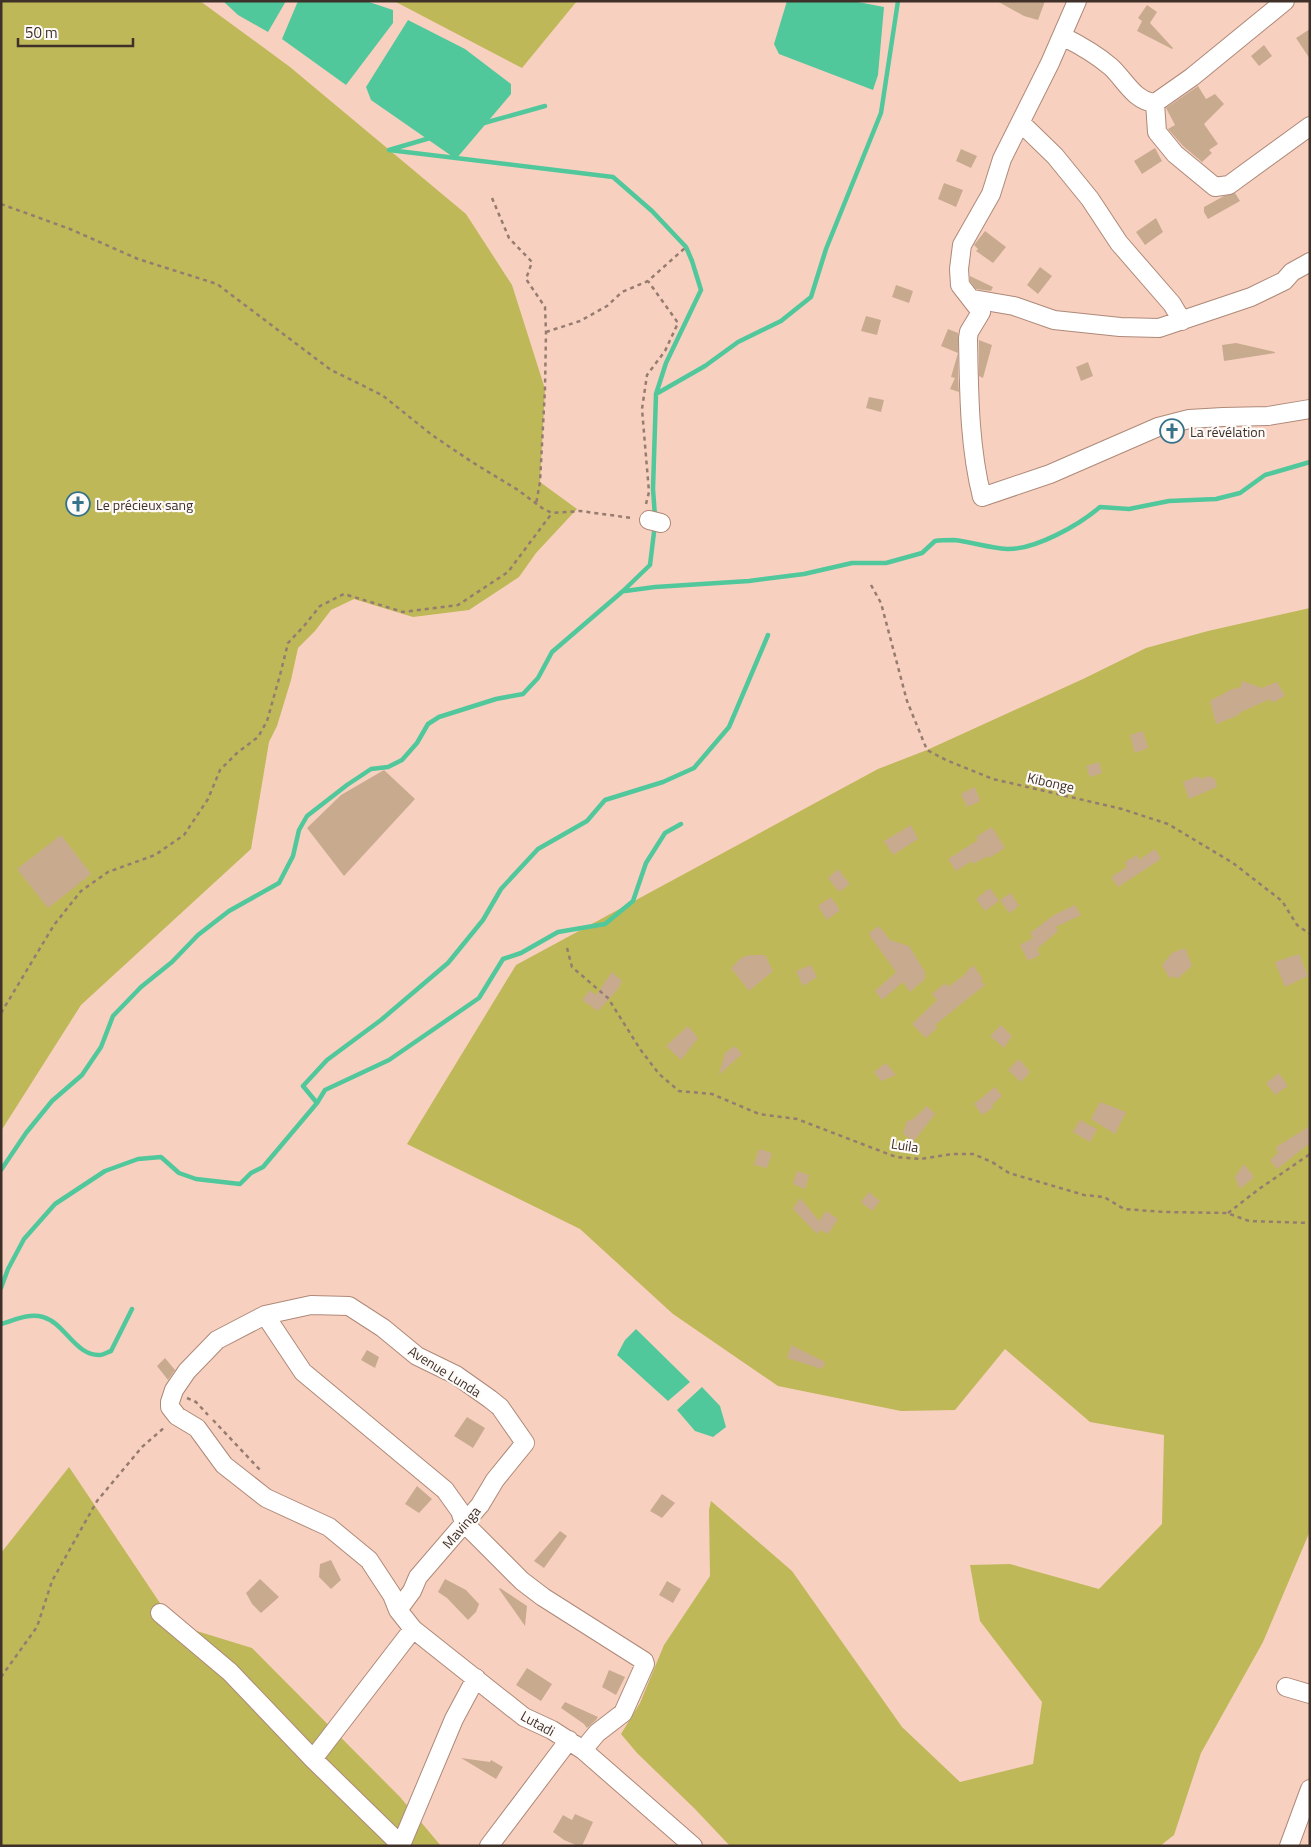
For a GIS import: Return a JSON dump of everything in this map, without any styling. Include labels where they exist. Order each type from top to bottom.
[{"type":"street","points":[[1077,1],[1021,123],[1002,159],[992,194],[962,245],[959,269],[960,285],[981,312],[969,332],[968,338],[972,432],[977,477],[982,497],[1050,474],[1158,427],[1189,419],[1268,416],[1310,409]]},
{"type":"street","points":[[1062,36],[1089,50],[1112,68],[1130,89],[1146,102],[1155,103],[1192,77],[1285,1]]},
{"type":"street","points":[[1155,103],[1157,132],[1175,154],[1215,187],[1229,185],[1310,126]]},
{"type":"street","points":[[1021,123],[1055,156],[1090,199],[1119,243],[1172,304],[1182,321]]},
{"type":"street","points":[[972,299],[1014,306],[1054,320],[1120,327],[1159,328],[1251,297],[1284,281],[1292,272],[1310,262]]},
{"type":"street","name":"Avenue Lunda","points":[[177,1416],[170,1407],[174,1390],[188,1371],[217,1340],[265,1316],[311,1304],[349,1306],[383,1328],[417,1356],[456,1375],[490,1399],[500,1407],[525,1443]]},
{"type":"street","points":[[265,1316],[303,1372],[445,1490],[460,1511],[464,1523],[522,1581],[543,1597],[645,1663],[623,1713],[597,1733],[583,1750]]},
{"type":"street","name":"Lutadi","points":[[177,1416],[197,1428],[224,1465],[266,1498],[329,1527],[370,1560],[413,1629],[524,1717],[583,1750],[693,1846]]},
{"type":"street","name":"Mavinga","points":[[395,1602],[412,1591],[418,1577],[480,1505],[496,1480],[525,1443]]},
{"type":"street","points":[[160,1613],[230,1672],[313,1759],[402,1845],[454,1719],[476,1678]]},
{"type":"street","points":[[313,1759],[413,1629]]},
{"type":"street","points":[[1286,1687],[1310,1694]]},
{"type":"street","points":[[489,1846],[568,1740]]},
{"type":"street","points":[[1289,1846],[1310,1789]]},
{"type":"path","points":[[492,198],[509,238],[532,262],[526,279],[544,307],[546,332],[545,389],[540,473],[536,504]]},
{"type":"path","points":[[1,204],[70,229],[138,259],[217,284],[331,370],[382,394],[432,435],[552,513],[580,511],[655,522],[646,506],[649,492],[642,408],[647,375],[665,351],[678,323],[648,281]]},
{"type":"path","points":[[546,332],[580,321],[606,306],[622,292],[648,281],[686,247]]},
{"type":"path","points":[[1,1013],[54,925],[81,891],[108,872],[155,855],[184,835],[208,799],[220,770],[258,737],[267,721],[288,643],[320,606],[344,594],[403,612],[458,605],[508,572],[552,513]]},
{"type":"path","name":"Kibonge","points":[[871,585],[882,603],[907,701],[927,750],[946,760],[993,779],[1122,809],[1168,824],[1233,863],[1282,901],[1297,925],[1310,934]]},
{"type":"path","name":"Luila","points":[[567,948],[572,966],[608,998],[640,1049],[659,1074],[679,1091],[712,1094],[759,1114],[797,1119],[896,1157],[920,1159],[952,1154],[973,1154],[992,1162],[1009,1173],[1084,1195],[1104,1197],[1124,1209],[1227,1213],[1250,1221],[1310,1223]]},
{"type":"path","points":[[1227,1213],[1310,1154]]},
{"type":"path","points":[[1,1677],[37,1627],[52,1581],[97,1501],[142,1447],[177,1416],[180,1400],[191,1399],[196,1402],[261,1471]]},
{"type":"shaded area","points":[[1,1],[200,1],[290,67],[466,214],[512,285],[545,389],[540,482],[577,509],[536,553],[519,577],[469,610],[413,617],[354,599],[331,610],[315,631],[298,648],[291,680],[277,726],[269,742],[251,849],[81,1005],[1,1131]]},
{"type":"shaded area","points":[[223,1],[286,1],[268,32],[238,15]]},
{"type":"shaded area","points":[[298,1],[366,1],[393,10],[393,23],[346,85],[282,39]]},
{"type":"shaded area","points":[[394,1],[577,1],[522,68]]},
{"type":"shaded area","points":[[787,1],[853,1],[884,7],[878,75],[873,90],[779,54],[774,44]]},
{"type":"shaded area","points":[[408,20],[465,49],[511,84],[511,94],[456,159],[371,100],[366,87]]},
{"type":"shaded area","points":[[1310,608],[1310,1531],[1263,1642],[1201,1753],[1174,1835],[1160,1846],[730,1846],[637,1753],[621,1734],[640,1703],[664,1645],[710,1576],[709,1510],[711,1501],[792,1571],[902,1727],[960,1782],[1033,1764],[1042,1702],[980,1621],[970,1565],[1010,1564],[1099,1589],[1162,1524],[1164,1435],[1090,1422],[1005,1349],[955,1410],[901,1411],[778,1386],[673,1314],[580,1229],[407,1144],[516,965],[878,769],[927,750],[1083,679],[1146,648],[1208,631]]},
{"type":"shaded area","points":[[636,1329],[690,1382],[668,1401],[617,1355],[625,1340]]},
{"type":"shaded area","points":[[702,1387],[720,1406],[726,1427],[713,1437],[695,1431],[677,1410]]},
{"type":"shaded area","points":[[69,1467],[174,1624],[252,1648],[400,1797],[441,1846],[1,1846],[1,1553]]},
{"type":"building","points":[[997,1],[1045,1],[1038,20],[1024,16]]},
{"type":"building","points":[[1147,5],[1157,12],[1150,23],[1172,49],[1137,31],[1142,21],[1138,18]]},
{"type":"building","points":[[1310,29],[1310,59],[1296,38]]},
{"type":"building","points":[[1264,45],[1272,56],[1259,66],[1251,56]]},
{"type":"building","points":[[1198,86],[1206,99],[1215,94],[1224,104],[1204,124],[1218,144],[1209,150],[1212,153],[1202,162],[1183,146],[1168,129],[1175,125],[1166,108]]},
{"type":"building","points":[[1155,148],[1162,161],[1142,174],[1134,161]]},
{"type":"building","points":[[961,149],[977,156],[971,168],[956,161]]},
{"type":"building","points":[[944,183],[963,190],[956,207],[938,199]]},
{"type":"building","points":[[1235,193],[1240,201],[1208,219],[1204,212],[1204,207],[1224,196]]},
{"type":"building","points":[[1156,218],[1163,232],[1145,245],[1136,232]]},
{"type":"building","points":[[985,231],[1006,247],[993,263],[976,251],[978,249],[974,245]]},
{"type":"building","points":[[1040,267],[1052,276],[1038,294],[1027,285]]},
{"type":"building","points":[[970,276],[993,287],[991,291],[976,289],[970,281]]},
{"type":"building","points":[[896,285],[913,291],[909,303],[892,297]]},
{"type":"building","points":[[866,316],[881,320],[877,335],[861,331]]},
{"type":"building","points":[[948,329],[958,333],[958,353],[941,346]]},
{"type":"building","points":[[979,340],[992,345],[983,378],[979,376]]},
{"type":"building","points":[[1236,343],[1275,353],[1224,361],[1222,345]]},
{"type":"building","points":[[958,353],[959,392],[950,389],[955,378],[951,377]]},
{"type":"building","points":[[1088,362],[1093,376],[1081,381],[1076,367]]},
{"type":"building","points":[[869,397],[884,400],[881,412],[866,408]]},
{"type":"building","points":[[1242,681],[1262,688],[1277,682],[1285,696],[1272,703],[1270,699],[1216,724],[1210,701],[1232,689],[1240,688]]},
{"type":"building","points":[[1143,731],[1148,748],[1135,753],[1130,735]]},
{"type":"building","points":[[1099,762],[1102,773],[1090,777],[1086,766]]},
{"type":"building","points":[[384,770],[415,799],[344,876],[307,828],[341,795]]},
{"type":"building","points":[[1198,776],[1200,779],[1209,776],[1215,779],[1217,787],[1189,799],[1183,782]]},
{"type":"building","points":[[975,787],[980,801],[967,807],[961,794]]},
{"type":"building","points":[[911,825],[918,839],[893,855],[884,841]]},
{"type":"building","points":[[992,827],[1005,848],[989,858],[988,856],[973,864],[972,861],[956,871],[948,859],[978,840],[976,837]]},
{"type":"building","points":[[61,835],[91,874],[48,908],[17,869]]},
{"type":"building","points":[[1155,849],[1161,859],[1118,887],[1111,877],[1127,867],[1125,862],[1137,855],[1139,860]]},
{"type":"building","points":[[838,869],[850,884],[839,892],[828,878]]},
{"type":"building","points":[[990,888],[999,901],[985,911],[976,899]]},
{"type":"building","points":[[1011,893],[1019,906],[1009,913],[1000,900]]},
{"type":"building","points":[[831,897],[840,910],[827,920],[818,906]]},
{"type":"building","points":[[1075,905],[1081,915],[1056,927],[1058,931],[1037,949],[1040,955],[1028,961],[1020,945],[1033,938],[1030,933],[1054,915]]},
{"type":"building","points":[[879,926],[890,940],[909,946],[925,972],[925,979],[910,992],[903,982],[882,1000],[875,991],[896,972],[870,936],[869,933]]},
{"type":"building","points":[[1185,948],[1192,966],[1177,979],[1173,976],[1170,979],[1162,965],[1172,953]]},
{"type":"building","points":[[1299,954],[1308,976],[1285,987],[1275,962]]},
{"type":"building","points":[[750,955],[765,955],[773,971],[749,991],[731,968],[741,958]]},
{"type":"building","points":[[811,965],[817,977],[803,986],[796,971]]},
{"type":"building","points":[[973,965],[983,979],[980,980],[985,985],[935,1025],[938,1027],[926,1038],[912,1024],[937,1000],[932,994],[945,983],[948,987],[963,976]]},
{"type":"building","points":[[612,972],[622,981],[618,989],[598,1011],[582,1000],[590,990],[596,995]]},
{"type":"building","points":[[1001,1025],[1012,1036],[1004,1048],[990,1036]]},
{"type":"building","points":[[688,1026],[698,1038],[681,1060],[666,1046]]},
{"type":"building","points":[[735,1046],[742,1054],[719,1075],[725,1053]]},
{"type":"building","points":[[1019,1059],[1030,1072],[1021,1082],[1008,1070]]},
{"type":"building","points":[[886,1063],[896,1075],[881,1081],[874,1072]]},
{"type":"building","points":[[1279,1073],[1288,1086],[1275,1095],[1266,1083]]},
{"type":"building","points":[[995,1087],[1002,1096],[992,1105],[994,1107],[982,1115],[974,1104]]},
{"type":"building","points":[[1100,1102],[1126,1112],[1115,1134],[1091,1119]]},
{"type":"building","points":[[927,1106],[935,1114],[914,1141],[903,1134],[907,1121],[912,1120]]},
{"type":"building","points":[[1080,1120],[1097,1129],[1090,1142],[1073,1132]]},
{"type":"building","points":[[1310,1126],[1310,1143],[1277,1169],[1270,1160],[1278,1153],[1276,1147]]},
{"type":"building","points":[[759,1149],[772,1153],[767,1168],[754,1165]]},
{"type":"building","points":[[1244,1164],[1254,1177],[1240,1189],[1235,1177]]},
{"type":"building","points":[[797,1171],[809,1175],[805,1189],[793,1184]]},
{"type":"building","points":[[869,1192],[880,1201],[872,1211],[861,1202]]},
{"type":"building","points":[[800,1198],[819,1221],[826,1211],[838,1219],[828,1234],[821,1230],[817,1234],[793,1209]]},
{"type":"building","points":[[791,1345],[825,1362],[822,1369],[787,1358]]},
{"type":"building","points":[[367,1350],[379,1357],[375,1368],[361,1360]]},
{"type":"building","points":[[165,1358],[175,1370],[168,1380],[157,1366]]},
{"type":"building","points":[[467,1417],[485,1428],[473,1448],[454,1436]]},
{"type":"building","points":[[417,1486],[432,1499],[419,1513],[405,1504]]},
{"type":"building","points":[[662,1494],[675,1503],[662,1518],[650,1511]]},
{"type":"building","points":[[560,1531],[567,1536],[544,1568],[534,1561]]},
{"type":"building","points":[[331,1560],[341,1580],[331,1589],[319,1577],[320,1564]]},
{"type":"building","points":[[260,1579],[279,1597],[261,1613],[252,1604],[246,1593]]},
{"type":"building","points":[[445,1579],[466,1590],[479,1604],[476,1612],[468,1620],[447,1598],[438,1592]]},
{"type":"building","points":[[667,1581],[681,1589],[673,1603],[659,1595]]},
{"type":"building","points":[[499,1589],[527,1606],[525,1626]]},
{"type":"building","points":[[527,1668],[552,1684],[541,1701],[516,1685]]},
{"type":"building","points":[[609,1670],[625,1677],[616,1695],[602,1687]]},
{"type":"building","points":[[565,1702],[598,1717],[587,1728],[561,1708]]},
{"type":"building","points":[[461,1758],[490,1762],[491,1760],[503,1767],[496,1779]]},
{"type":"building","points":[[575,1814],[593,1822],[582,1846],[564,1840],[553,1832],[563,1815],[572,1820]]},
{"type":"waterway","points":[[656,394],[705,366],[738,342],[781,321],[811,297],[826,249],[881,113],[898,1]]},
{"type":"waterway","points":[[484,123],[545,106]]},
{"type":"waterway","points":[[430,138],[389,150],[613,177],[652,211],[686,247],[701,290],[666,363],[656,394],[653,489],[655,517]]},
{"type":"waterway","points":[[625,591],[655,587],[749,581],[804,574],[852,563],[886,563],[922,553],[935,541],[954,540],[1007,549],[1018,548],[1056,535],[1081,521],[1100,507],[1129,509],[1169,501],[1216,499],[1240,493],[1265,475],[1310,462]]},
{"type":"waterway","points":[[1,1170],[26,1133],[52,1101],[82,1075],[101,1047],[113,1016],[141,987],[172,962],[198,935],[229,911],[279,883],[293,856],[299,830],[307,816],[371,769],[388,767],[402,760],[417,743],[428,724],[439,717],[496,699],[523,694],[538,678],[552,652],[623,591],[650,565],[655,524]]},
{"type":"waterway","points":[[317,1103],[303,1086],[327,1060],[381,1020],[448,963],[483,920],[501,889],[538,849],[587,821],[605,800],[663,782],[694,768],[729,727],[768,635]]},
{"type":"waterway","points":[[1,1288],[8,1269],[24,1239],[55,1204],[105,1171],[138,1159],[161,1157],[179,1173],[196,1179],[240,1184],[251,1173],[263,1167],[317,1103],[325,1090],[389,1060],[479,998],[503,959],[521,953],[558,932],[605,924],[633,901],[646,863],[665,833],[681,824]]},
{"type":"waterway","points":[[1,1324],[27,1316],[43,1317],[51,1320],[84,1350],[91,1354],[101,1355],[111,1351],[132,1309]]},
{"type":"place","name":"La révélation","points":[[1172,431]]},
{"type":"place","name":"Le précieux sang","points":[[78,504]]}]
